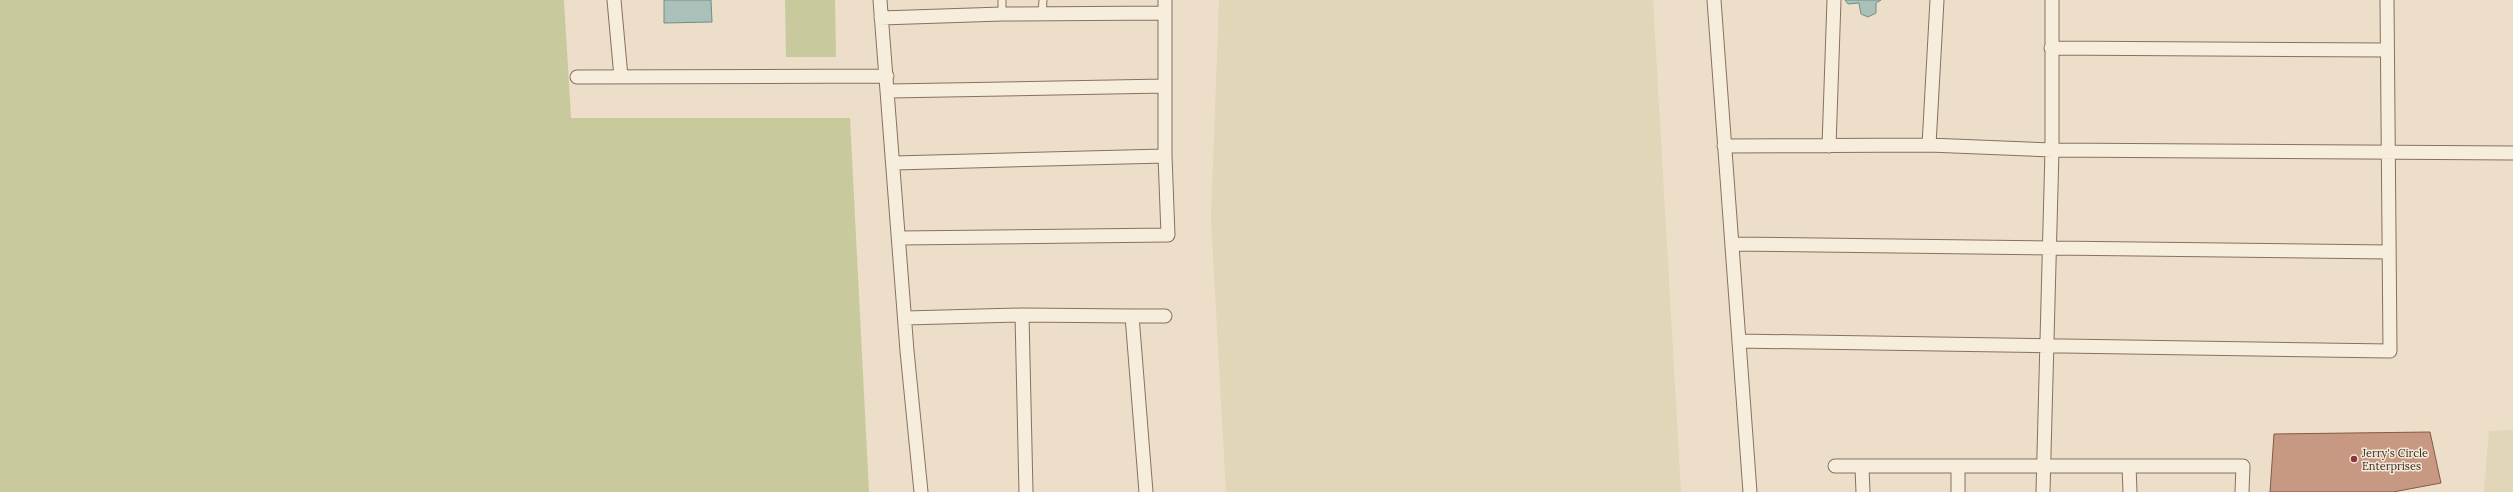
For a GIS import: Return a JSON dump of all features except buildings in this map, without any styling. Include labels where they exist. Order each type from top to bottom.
[{"type":"street","points":[[614,0],[621,77]]},
{"type":"street","points":[[880,0],[889,91],[905,318],[921,492]]},
{"type":"street","points":[[1714,0],[1750,492]]},
{"type":"street","points":[[1829,146],[1834,0]]},
{"type":"street","points":[[1929,145],[1937,0]]},
{"type":"street","points":[[2043,492],[2045,467],[2052,150],[2052,0]]},
{"type":"street","points":[[1739,341],[2047,347],[2390,351],[2386,50],[2387,0]]},
{"type":"street","points":[[881,18],[1042,14],[1165,6],[1165,156],[1168,235],[900,238]]},
{"type":"street","points":[[2051,48],[2386,50]]},
{"type":"street","points":[[577,77],[887,76]]},
{"type":"street","points":[[889,91],[1165,86]]},
{"type":"street","points":[[1724,146],[1929,145],[2052,150],[2513,153]]},
{"type":"street","points":[[894,163],[1165,156]]},
{"type":"street","points":[[1732,244],[2388,252]]},
{"type":"street","points":[[905,318],[1022,315],[1165,316]]},
{"type":"street","points":[[1022,315],[1026,492]]},
{"type":"street","points":[[1132,316],[1146,492]]},
{"type":"street","points":[[1835,466],[1862,468],[1958,466],[2243,466],[2242,492]]},
{"type":"street","points":[[1958,466],[1958,492]]},
{"type":"street","points":[[2129,466],[2130,492]]},
{"type":"street","points":[[1862,468],[1863,492]]},
{"type":"lane","points":[[1002,0],[1002,14]]},
{"type":"lane","points":[[1042,14],[1043,0]]},
{"type":"shaded area","points":[[1219,0],[1653,0],[1681,492],[1226,492],[1211,219]]},
{"type":"shaded area","points":[[2513,430],[2513,492],[2484,492],[2489,431]]},
{"type":"green space","points":[[0,0],[564,0],[571,118],[850,118],[869,492],[0,492]]},
{"type":"green space","points":[[785,0],[835,0],[836,57],[786,57]]},
{"type":"water","points":[[664,0],[711,0],[712,22],[664,23]]},
{"type":"water","points":[[1845,0],[1881,0],[1876,3],[1876,13],[1868,17],[1861,14],[1859,3],[1848,4]]},
{"type":"place","name":"Jerry's Circle Enterprises","points":[[2354,459]]}]
